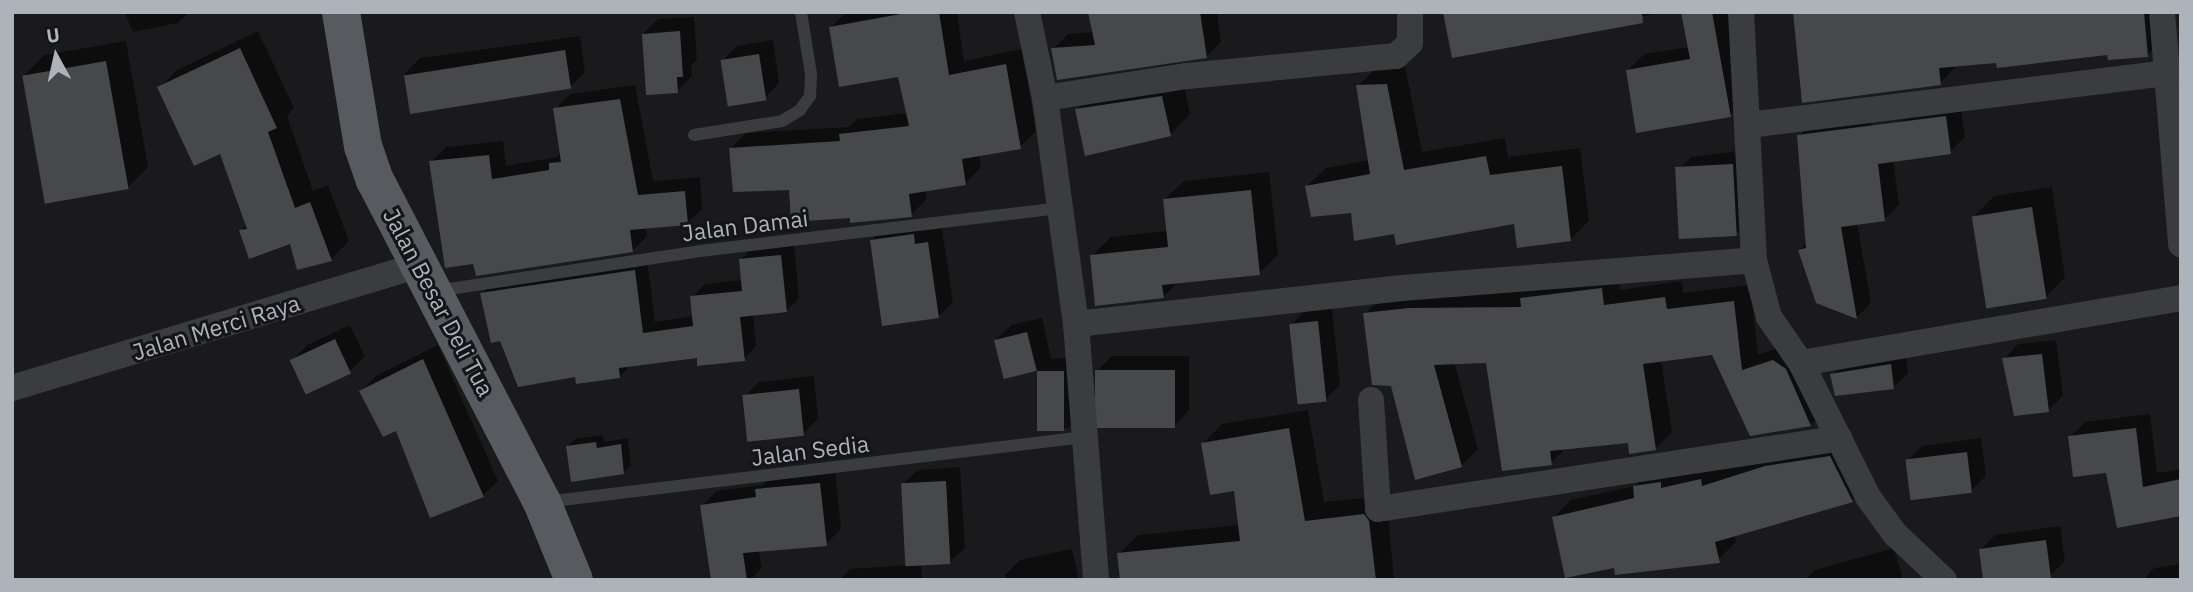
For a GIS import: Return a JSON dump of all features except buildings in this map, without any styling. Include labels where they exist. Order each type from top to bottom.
[{"type":"main road","name":"Jalan Besar Deli Tua","points":[[341,12],[363,146],[427,278],[542,502],[574,580]]},
{"type":"street","points":[[1027,12],[1045,99],[1076,324],[1096,580]]},
{"type":"street","points":[[1045,99],[1187,76],[1396,56],[1410,43],[1410,12]]},
{"type":"street","points":[[1741,12],[1754,260],[1769,317],[1801,363],[1868,497],[1895,534],[1944,580]]},
{"type":"street","points":[[2162,12],[2181,244]]},
{"type":"street","points":[[1749,125],[2166,73]]},
{"type":"street","points":[[1076,324],[1402,288],[1754,260]]},
{"type":"street","name":"Jalan Merci Raya","points":[[12,388],[427,278]]},
{"type":"street","points":[[1801,363],[2181,298]]},
{"type":"street","points":[[1371,400],[1378,509],[1840,438]]},
{"type":"lane","points":[[694,135],[782,121],[800,110],[810,96],[811,74],[802,12]]},
{"type":"lane","name":"Jalan Damai","points":[[427,278],[700,251],[1061,208]]},
{"type":"lane","name":"Jalan Sedia","points":[[542,502],[1084,437]]}]
